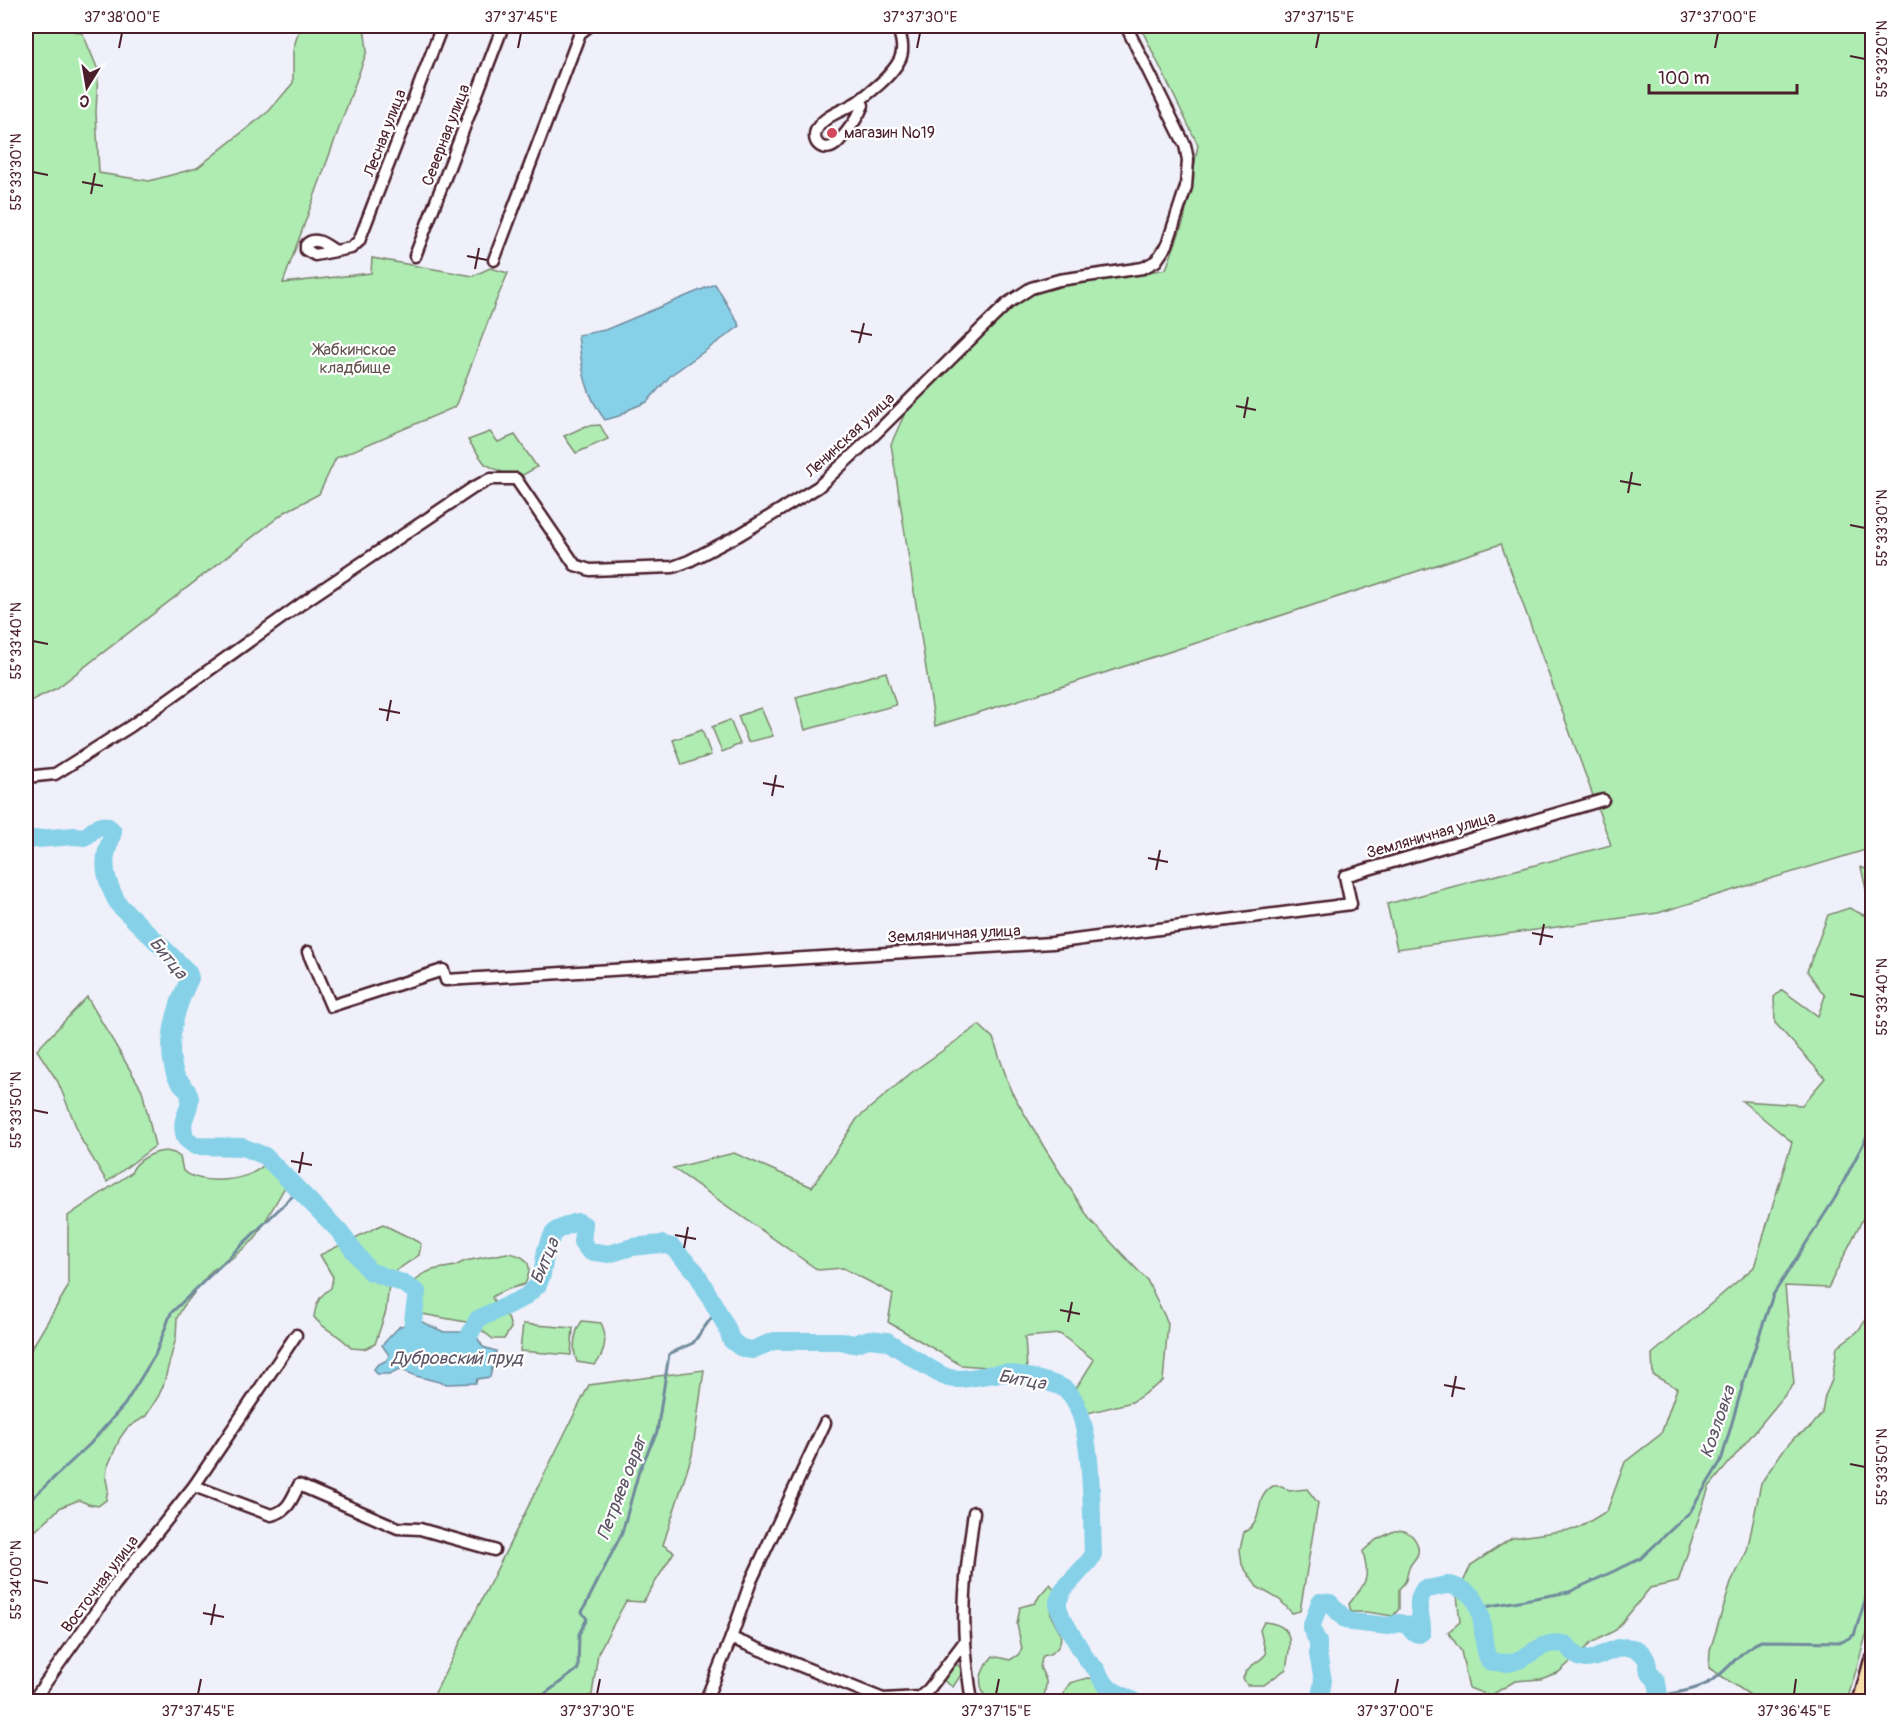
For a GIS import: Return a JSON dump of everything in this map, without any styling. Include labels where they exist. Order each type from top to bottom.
[{"type":"main road","points":[[1861,1701],[1872,1662]]},
{"type":"street","name":"Лесная улица","points":[[335,251],[351,248],[359,241],[442,26]]},
{"type":"street","name":"Северная улица","points":[[416,256],[503,26]]},
{"type":"street","points":[[494,260],[580,33],[589,26]]},
{"type":"street","points":[[860,100],[863,105],[860,113],[843,137],[834,146],[827,149],[821,147],[815,136],[817,129],[827,119],[860,100],[885,78],[900,60],[902,46],[897,26]]},
{"type":"street","name":"Ленинская улица","points":[[26,777],[55,774],[131,726],[311,597],[472,488],[490,479],[516,479],[575,565],[590,570],[673,567],[690,561],[739,535],[818,487],[836,473],[1008,303],[1031,288],[1059,280],[1143,268],[1156,261],[1167,245],[1186,187],[1188,160],[1185,145],[1126,26]]},
{"type":"street","name":"Земляничная улица","points":[[308,952],[331,1006],[443,970],[446,980],[1052,944],[1351,904],[1345,876],[1603,800]]},
{"type":"street","name":"Восточная улица","points":[[32,1701],[114,1586],[194,1486],[296,1335]]},
{"type":"street","points":[[705,1701],[751,1581],[825,1423]]},
{"type":"street","points":[[194,1486],[271,1515],[281,1513],[286,1508],[299,1485],[398,1528],[420,1529],[494,1550]]},
{"type":"street","points":[[972,1701],[965,1641],[965,1573],[974,1512]]},
{"type":"street","points":[[731,1638],[883,1699],[920,1697],[929,1689],[965,1641]]},
{"type":"green space","name":"Жабкинское кладбище","points":[[26,26],[60,26],[83,34],[98,70],[96,113],[99,173],[149,181],[197,168],[269,111],[293,83],[293,50],[300,26],[364,26],[367,51],[283,283],[371,273],[372,258],[473,276],[490,268],[508,273],[455,407],[336,458],[319,494],[285,512],[57,688],[26,703]]},
{"type":"green space","points":[[1140,26],[1872,26],[1872,848],[1658,913],[1397,949],[1387,904],[1611,845],[1501,544],[935,726],[891,444],[913,395],[1028,292],[1166,269],[1184,220],[1198,145]]},
{"type":"green space","points":[[600,425],[608,439],[576,453],[564,436],[586,426]]},
{"type":"green space","points":[[490,432],[498,442],[515,435],[537,467],[516,479],[485,464],[468,440]]},
{"type":"green space","points":[[886,672],[896,705],[805,730],[796,697]]},
{"type":"green space","points":[[761,708],[773,736],[748,742],[738,716]]},
{"type":"green space","points":[[730,720],[740,744],[722,752],[712,727]]},
{"type":"green space","points":[[702,730],[711,755],[682,765],[673,740]]},
{"type":"green space","points":[[1861,867],[1872,872],[1872,916]]},
{"type":"green space","points":[[1849,908],[1872,919],[1872,1200],[1828,1288],[1785,1286],[1794,1384],[1709,1487],[1678,1582],[1650,1588],[1616,1630],[1591,1643],[1559,1672],[1541,1679],[1515,1681],[1490,1696],[1469,1688],[1461,1651],[1448,1632],[1460,1622],[1457,1595],[1471,1565],[1512,1538],[1577,1529],[1607,1511],[1625,1462],[1661,1434],[1677,1388],[1653,1375],[1652,1354],[1754,1267],[1792,1142],[1742,1101],[1802,1105],[1825,1078],[1775,1023],[1774,997],[1782,990],[1818,1016],[1825,996],[1807,971],[1828,915]]},
{"type":"green space","points":[[87,997],[142,1090],[155,1146],[107,1182],[82,1141],[58,1082],[37,1050]]},
{"type":"green space","points":[[979,1025],[993,1038],[1011,1091],[1090,1220],[1147,1280],[1168,1323],[1163,1381],[1132,1402],[1084,1414],[1073,1393],[1094,1360],[1060,1334],[1025,1337],[1027,1370],[961,1365],[888,1322],[893,1294],[843,1268],[818,1270],[673,1168],[734,1153],[812,1187],[857,1119],[911,1073]]},
{"type":"green space","points":[[166,1151],[180,1157],[183,1171],[202,1179],[237,1178],[266,1163],[286,1185],[255,1239],[231,1259],[211,1271],[183,1307],[177,1318],[176,1338],[158,1397],[146,1416],[127,1428],[107,1468],[106,1500],[98,1506],[79,1500],[61,1507],[34,1532],[26,1545],[26,1358],[68,1287],[68,1216],[131,1173],[133,1168],[145,1158]]},
{"type":"green space","points":[[383,1224],[421,1244],[419,1255],[390,1275],[386,1311],[375,1344],[364,1349],[351,1348],[314,1317],[319,1300],[331,1288],[333,1277],[320,1255]]},
{"type":"green space","points":[[507,1253],[524,1259],[529,1266],[529,1271],[525,1284],[504,1290],[492,1297],[498,1310],[508,1317],[511,1328],[504,1339],[493,1339],[476,1326],[466,1322],[422,1314],[413,1306],[411,1295],[413,1284],[421,1275],[465,1261]]},
{"type":"green space","points":[[1872,1312],[1872,1615],[1847,1701],[1759,1701],[1709,1668],[1710,1650],[1731,1583],[1747,1551],[1761,1483],[1795,1437],[1811,1427],[1822,1413],[1825,1396],[1832,1380],[1837,1347],[1857,1332]]},
{"type":"green space","points":[[582,1321],[601,1323],[603,1328],[604,1345],[595,1365],[577,1362],[575,1357],[576,1335]]},
{"type":"green space","points":[[523,1324],[573,1328],[571,1355],[520,1351]]},
{"type":"green space","points":[[704,1370],[692,1455],[663,1545],[674,1552],[643,1602],[626,1601],[598,1653],[592,1695],[572,1702],[431,1701],[589,1385]]},
{"type":"green space","points":[[1273,1486],[1282,1486],[1289,1491],[1307,1489],[1318,1503],[1300,1611],[1292,1613],[1280,1600],[1257,1587],[1242,1565],[1240,1549],[1244,1532],[1255,1522],[1262,1497]]},
{"type":"green space","points":[[1394,1531],[1410,1534],[1417,1543],[1418,1550],[1405,1582],[1399,1589],[1399,1609],[1393,1616],[1351,1612],[1349,1604],[1365,1580],[1366,1568],[1363,1551],[1376,1540]]},
{"type":"green space","points":[[1050,1584],[1056,1591],[1051,1602],[1051,1615],[1061,1637],[1057,1648],[1043,1656],[1041,1661],[1046,1683],[1044,1701],[988,1701],[981,1684],[985,1667],[993,1656],[1010,1660],[1018,1655],[1022,1649],[1017,1624],[1020,1607],[1035,1603]]},
{"type":"green space","points":[[1264,1622],[1282,1627],[1287,1632],[1289,1644],[1286,1669],[1264,1685],[1247,1685],[1243,1678],[1245,1673],[1266,1654],[1260,1630]]},
{"type":"green space","points":[[955,1663],[964,1670],[953,1687],[943,1680]]},
{"type":"green space","points":[[1087,1678],[1096,1679],[1108,1701],[1062,1701],[1070,1683]]},
{"type":"water","points":[[715,284],[740,326],[671,375],[647,402],[619,416],[605,420],[588,390],[578,335],[605,330]]},
{"type":"water","name":"Дубровский пруд","points":[[422,1322],[444,1332],[475,1334],[483,1347],[496,1351],[490,1377],[477,1379],[476,1383],[447,1384],[416,1376],[400,1369],[390,1374],[377,1374],[374,1369],[387,1360],[389,1355],[382,1345],[400,1326]]},
{"type":"waterway","name":"Битца","points":[[26,840],[85,837],[99,827],[110,828],[113,832],[106,855],[106,868],[110,887],[119,905],[188,972],[190,978],[176,1013],[171,1050],[175,1074],[188,1091],[190,1098],[183,1126],[186,1139],[195,1146],[243,1147],[265,1156],[339,1231],[369,1271],[402,1283],[417,1292],[410,1343],[415,1345]]},
{"type":"waterway","name":"Козловка","points":[[1479,1608],[1569,1592],[1640,1559],[1690,1512],[1721,1461],[1745,1377],[1773,1295],[1835,1198],[1872,1127]]},
{"type":"waterway","points":[[26,1504],[90,1444],[125,1404],[155,1355],[171,1313],[299,1190]]},
{"type":"waterway","name":"Битца","points":[[454,1347],[463,1347],[478,1319],[525,1297],[538,1285],[546,1249],[553,1234],[557,1230],[579,1222],[584,1225],[582,1242],[589,1251],[609,1254],[632,1247],[661,1244],[672,1247],[696,1272],[727,1328],[731,1340],[740,1347],[752,1350],[774,1341],[841,1341],[853,1344],[869,1339],[887,1341],[931,1369],[952,1379],[1005,1373],[1037,1379],[1062,1387],[1075,1402],[1087,1442],[1093,1554],[1063,1590],[1058,1607],[1087,1660],[1102,1680],[1110,1689],[1135,1702]]},
{"type":"waterway","name":"Петряев овраг","points":[[534,1702],[578,1669],[579,1634],[587,1619],[582,1612],[622,1533],[639,1471],[657,1432],[669,1354],[693,1343],[717,1310]]},
{"type":"waterway","points":[[1659,1696],[1704,1685],[1754,1644],[1761,1641],[1842,1642],[1854,1635],[1872,1579]]},
{"type":"waterway","name":"Битца","points":[[1319,1702],[1323,1681],[1318,1642],[1311,1628],[1320,1602],[1330,1603],[1345,1619],[1352,1622],[1388,1626],[1399,1623],[1407,1625],[1414,1633],[1419,1634],[1422,1632],[1419,1605],[1421,1594],[1424,1589],[1447,1585],[1470,1594],[1476,1602],[1480,1611],[1489,1661],[1508,1663],[1516,1661],[1543,1646],[1558,1643],[1567,1645],[1582,1659],[1598,1657],[1623,1648],[1634,1649],[1646,1659],[1649,1672],[1657,1684],[1659,1702]]},
{"type":"place","name":"магазин №19","points":[[832,133]]}]
